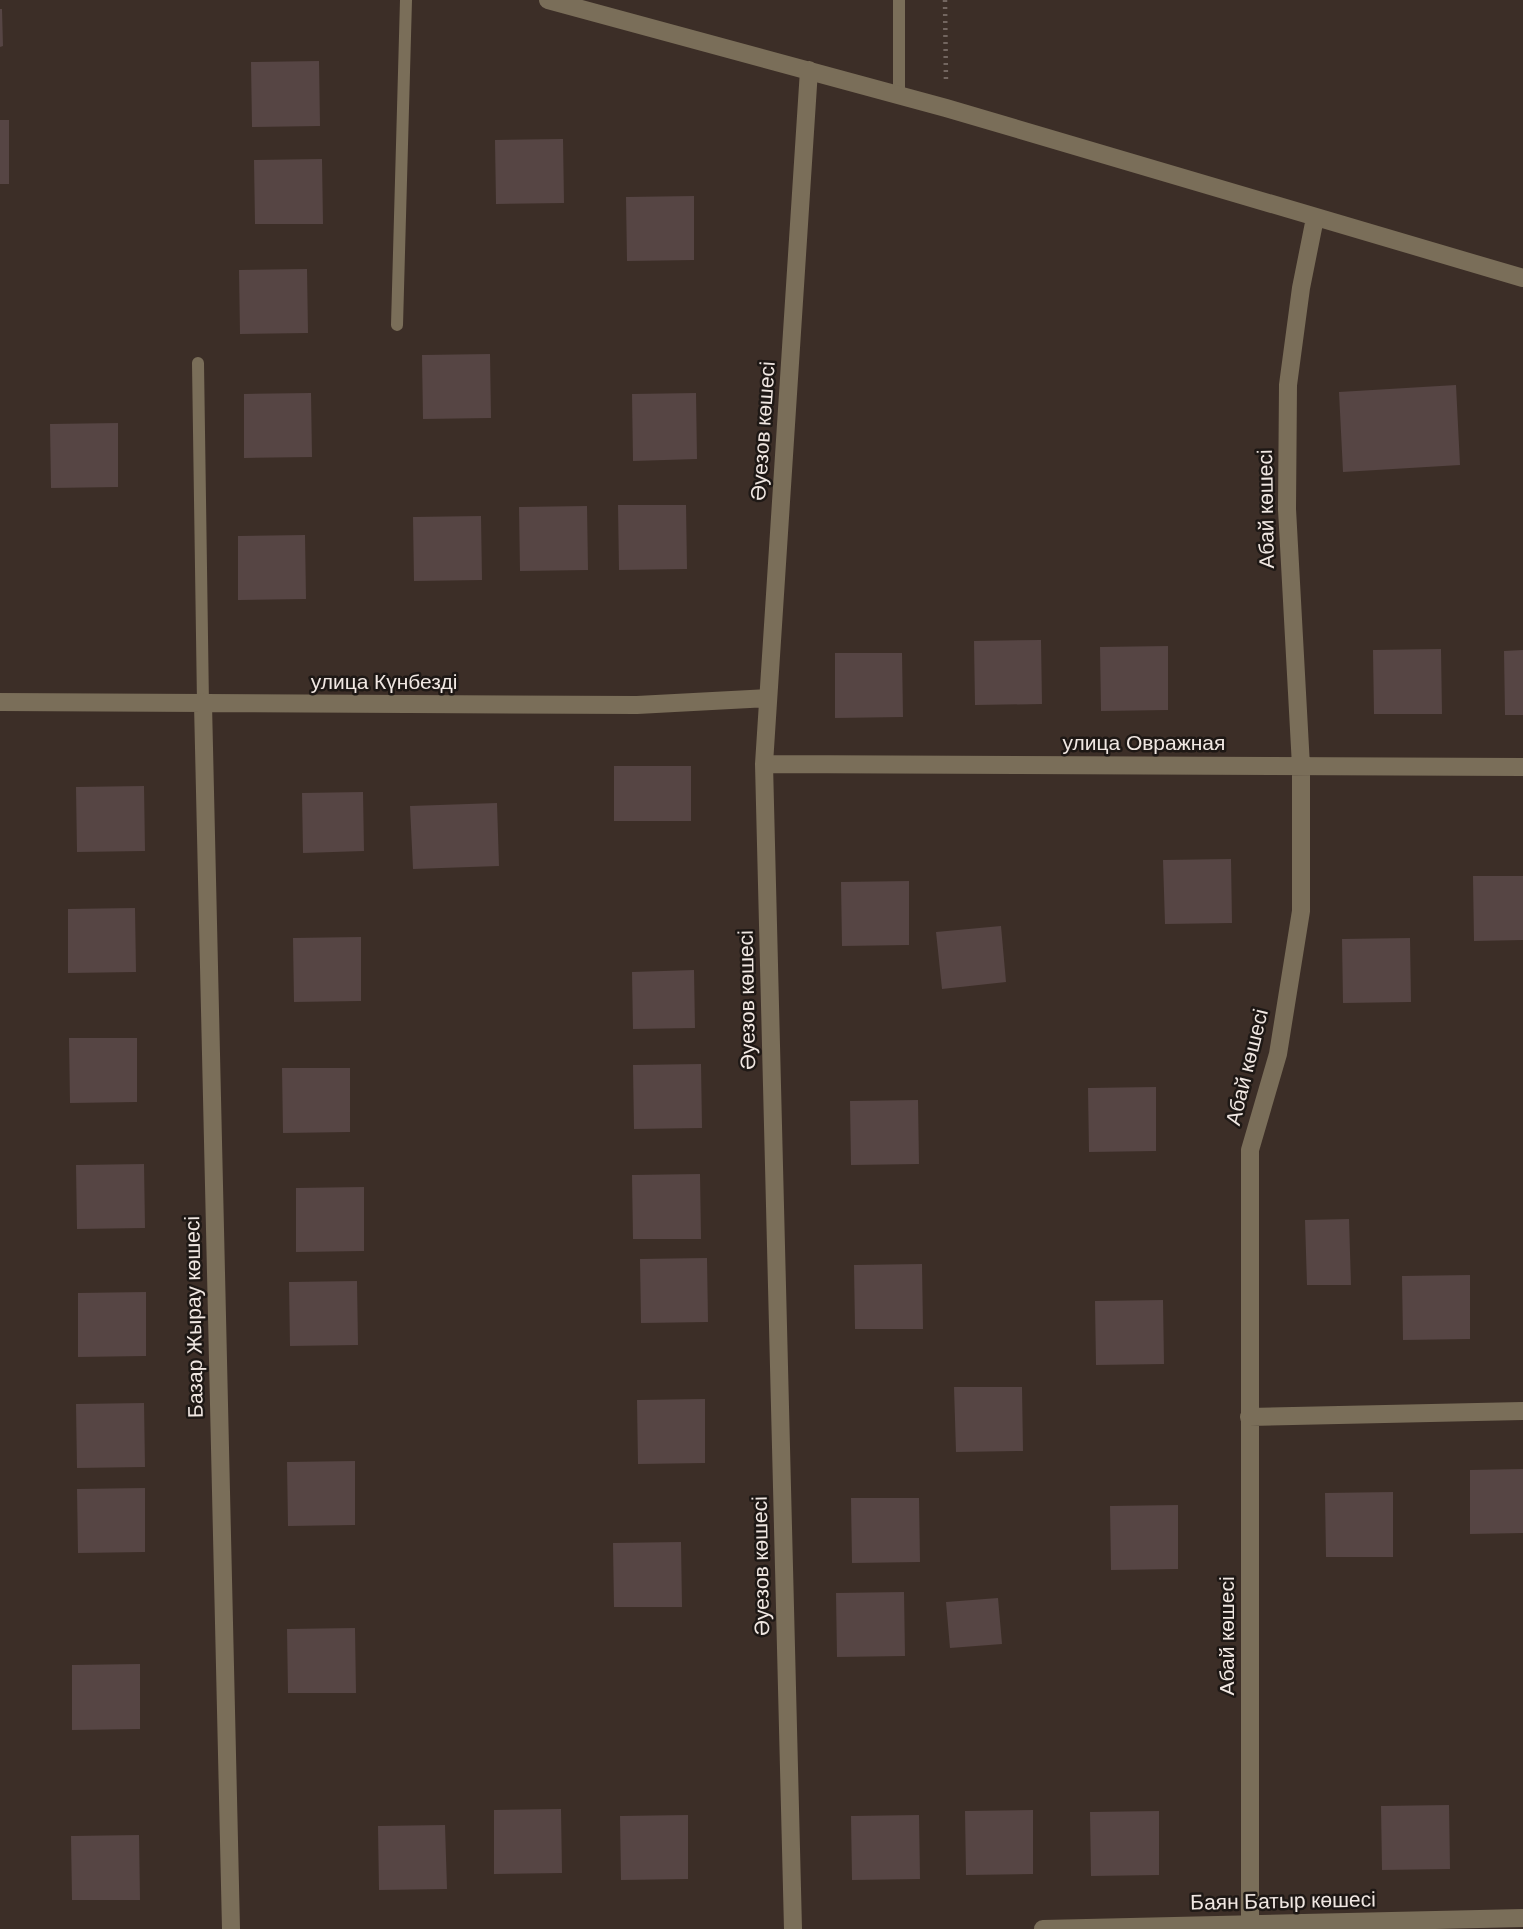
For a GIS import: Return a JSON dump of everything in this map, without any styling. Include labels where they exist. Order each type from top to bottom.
[{"type":"street","points":[[548,0],[946,108],[1523,278]]},
{"type":"street","name":"Әуезов көшесі","points":[[793,1929],[764,764],[809,70]]},
{"type":"street","name":"Абай көшесі","points":[[1250,1926],[1250,1150],[1278,1054],[1301,911],[1301,766],[1287,509],[1288,385],[1301,288],[1315,218]]},
{"type":"street","name":"улица Күнбезді","points":[[0,702],[637,705],[768,698]]},
{"type":"street","name":"Базар Жырау көшесі","points":[[204,704],[231,1929]]},
{"type":"street","name":"улица Овражная","points":[[764,764],[1523,767]]},
{"type":"street","points":[[1249,1416],[1523,1411]]},
{"type":"street","name":"Баян Батыр көшесі","points":[[1043,1929],[1523,1918]]},
{"type":"lane","points":[[397,325],[406,0]]},
{"type":"lane","points":[[899,0],[899,96]]},
{"type":"lane","points":[[198,363],[204,704]]},
{"type":"path","points":[[945,0],[946,108]]},
{"type":"building","points":[[0,9],[3,46],[0,47]]},
{"type":"building","points":[[319,61],[320,126],[252,127],[251,62]]},
{"type":"building","points":[[0,120],[9,120],[9,184],[0,184]]},
{"type":"building","points":[[563,139],[564,203],[496,204],[495,140]]},
{"type":"building","points":[[322,159],[323,224],[255,224],[254,160]]},
{"type":"building","points":[[694,196],[694,260],[627,261],[626,197]]},
{"type":"building","points":[[307,269],[308,333],[240,334],[239,270]]},
{"type":"building","points":[[490,354],[491,418],[423,419],[422,355]]},
{"type":"building","points":[[1456,385],[1460,465],[1343,472],[1339,392]]},
{"type":"building","points":[[311,393],[312,457],[244,458],[244,394]]},
{"type":"building","points":[[696,393],[697,459],[633,461],[632,394]]},
{"type":"building","points":[[118,423],[118,487],[51,488],[50,424]]},
{"type":"building","points":[[618,505],[686,505],[687,569],[619,570]]},
{"type":"building","points":[[587,506],[588,570],[520,571],[519,507]]},
{"type":"building","points":[[481,516],[482,580],[414,581],[413,517]]},
{"type":"building","points":[[305,535],[306,599],[238,600],[238,536]]},
{"type":"building","points":[[1041,640],[1042,704],[975,705],[974,641]]},
{"type":"building","points":[[1168,646],[1168,710],[1101,711],[1100,647]]},
{"type":"building","points":[[1441,649],[1442,714],[1374,714],[1373,650]]},
{"type":"building","points":[[1523,650],[1523,715],[1505,715],[1504,651]]},
{"type":"building","points":[[835,653],[902,653],[903,717],[835,718]]},
{"type":"building","points":[[614,766],[691,766],[691,821],[614,821]]},
{"type":"building","points":[[144,786],[145,851],[77,852],[76,787]]},
{"type":"building","points":[[363,792],[364,851],[303,853],[302,793]]},
{"type":"building","points":[[497,803],[499,866],[413,869],[410,806]]},
{"type":"building","points":[[1231,859],[1232,923],[1165,924],[1163,860]]},
{"type":"building","points":[[1473,876],[1523,876],[1523,940],[1474,941]]},
{"type":"building","points":[[909,881],[909,945],[842,946],[841,882]]},
{"type":"building","points":[[135,908],[136,972],[68,973],[68,909]]},
{"type":"building","points":[[1001,926],[1006,982],[942,989],[936,932]]},
{"type":"building","points":[[361,937],[361,1001],[294,1002],[293,938]]},
{"type":"building","points":[[1410,938],[1411,1002],[1343,1003],[1342,939]]},
{"type":"building","points":[[694,970],[695,1028],[633,1029],[632,972]]},
{"type":"building","points":[[69,1038],[137,1038],[137,1102],[70,1103]]},
{"type":"building","points":[[701,1064],[702,1128],[634,1129],[633,1065]]},
{"type":"building","points":[[282,1068],[350,1068],[350,1132],[283,1133]]},
{"type":"building","points":[[1156,1087],[1156,1151],[1089,1152],[1088,1088]]},
{"type":"building","points":[[918,1100],[919,1164],[851,1165],[850,1101]]},
{"type":"building","points":[[144,1164],[145,1228],[77,1229],[76,1165]]},
{"type":"building","points":[[700,1174],[701,1239],[633,1239],[632,1175]]},
{"type":"building","points":[[364,1187],[364,1251],[296,1252],[296,1188]]},
{"type":"building","points":[[1349,1219],[1351,1285],[1307,1285],[1305,1220]]},
{"type":"building","points":[[707,1258],[708,1322],[641,1323],[640,1259]]},
{"type":"building","points":[[922,1264],[923,1329],[855,1329],[854,1265]]},
{"type":"building","points":[[1470,1275],[1470,1339],[1403,1340],[1402,1276]]},
{"type":"building","points":[[357,1281],[358,1345],[290,1346],[289,1282]]},
{"type":"building","points":[[146,1292],[146,1356],[78,1357],[78,1293]]},
{"type":"building","points":[[1163,1300],[1164,1364],[1096,1365],[1095,1301]]},
{"type":"building","points":[[954,1387],[1022,1387],[1023,1451],[956,1452]]},
{"type":"building","points":[[705,1399],[705,1463],[638,1464],[637,1400]]},
{"type":"building","points":[[144,1403],[145,1467],[77,1468],[76,1404]]},
{"type":"building","points":[[355,1461],[355,1525],[288,1526],[287,1462]]},
{"type":"building","points":[[1523,1469],[1523,1533],[1470,1534],[1470,1470]]},
{"type":"building","points":[[145,1488],[145,1552],[78,1553],[77,1489]]},
{"type":"building","points":[[1393,1492],[1393,1557],[1326,1557],[1325,1493]]},
{"type":"building","points":[[851,1498],[919,1498],[920,1562],[852,1563]]},
{"type":"building","points":[[1178,1505],[1178,1569],[1111,1570],[1110,1506]]},
{"type":"building","points":[[681,1542],[682,1607],[614,1607],[613,1543]]},
{"type":"building","points":[[904,1592],[905,1656],[837,1657],[836,1593]]},
{"type":"building","points":[[998,1598],[1002,1644],[950,1648],[946,1602]]},
{"type":"building","points":[[355,1628],[356,1693],[288,1693],[287,1629]]},
{"type":"building","points":[[140,1664],[140,1729],[72,1730],[72,1665]]},
{"type":"building","points":[[1449,1805],[1450,1869],[1382,1870],[1381,1806]]},
{"type":"building","points":[[561,1809],[562,1873],[494,1874],[494,1810]]},
{"type":"building","points":[[1033,1810],[1033,1874],[966,1875],[965,1811]]},
{"type":"building","points":[[1159,1811],[1159,1875],[1091,1876],[1090,1812]]},
{"type":"building","points":[[688,1815],[688,1879],[621,1880],[620,1816]]},
{"type":"building","points":[[919,1815],[920,1879],[852,1880],[851,1816]]},
{"type":"building","points":[[445,1825],[447,1889],[379,1890],[378,1826]]},
{"type":"building","points":[[139,1835],[140,1900],[72,1900],[71,1836]]}]
